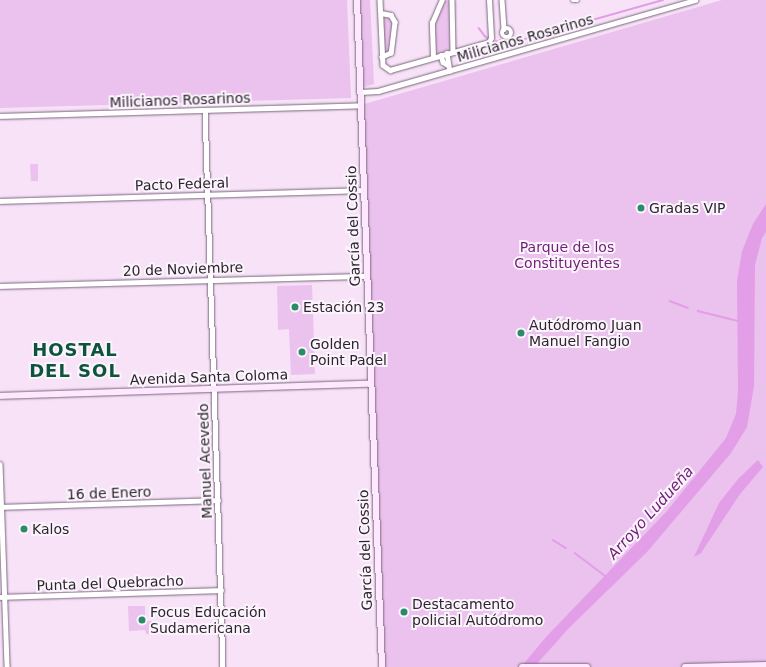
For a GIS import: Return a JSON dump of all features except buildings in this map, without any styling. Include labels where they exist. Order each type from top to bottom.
[{"type":"street","name":"García del Cossio","points":[[357,0],[382,667]]},
{"type":"street","points":[[380,0],[382,57],[384,68],[390,70],[491,40],[489,0]]},
{"type":"street","points":[[433,57],[432,23],[442,0]]},
{"type":"street","points":[[450,71],[448,65],[450,53],[452,0]]},
{"type":"street","points":[[502,0],[504,29]]},
{"type":"street","name":"Milicianos Rosarinos","points":[[360,92],[378,91],[695,0]]},
{"type":"street","points":[[381,13],[390,15],[395,22],[391,53],[382,57]]},
{"type":"street","points":[[441,55],[443,62],[448,65]]},
{"type":"street","name":"Milicianos Rosarinos","points":[[0,116],[361,105]]},
{"type":"street","name":"Manuel Acevedo","points":[[204,110],[223,667]]},
{"type":"street","name":"Pacto Federal","points":[[0,201],[364,190]]},
{"type":"street","name":"20 de Noviembre","points":[[0,286],[210,279],[367,276]]},
{"type":"street","name":"Avenida Santa Coloma","points":[[0,396],[371,384]]},
{"type":"street","points":[[0,464],[2,597],[7,667]]},
{"type":"street","name":"16 de Enero","points":[[1,507],[218,500]]},
{"type":"street","name":"Punta del Quebracho","points":[[2,597],[221,590]]},
{"type":"street","points":[[685,667],[766,665]]},
{"type":"street","points":[[522,667],[587,667]]},
{"type":"green space","points":[[0,0],[347,0],[351,98],[0,108]]},
{"type":"green space","points":[[357,0],[370,0],[374,84],[360,88]]},
{"type":"green space","points":[[449,0],[450,49],[440,54],[435,52],[434,26],[444,1]]},
{"type":"green space","name":"Autódromo Juan Manuel Fangio","points":[[722,0],[766,0],[766,667],[382,667],[361,105]]},
{"type":"green space","points":[[389,16],[393,20],[391,47],[389,53],[384,55],[384,18]]},
{"type":"green space","points":[[30,164],[38,164],[38,181],[31,181]]},
{"type":"green space","points":[[312,285],[315,374],[291,375],[289,329],[278,330],[277,286]]},
{"type":"green space","points":[[128,606],[145,606],[145,621],[152,621],[153,634],[146,634],[145,630],[129,631]]},
{"type":"shaded area","name":"Arroyo Ludueña","points":[[766,204],[766,232],[762,238],[755,265],[754,386],[747,427],[731,453],[647,552],[569,628],[534,667],[521,667],[546,637],[667,511],[726,438],[736,414],[738,391],[737,281],[742,251],[753,224]]},
{"type":"shaded area","points":[[758,460],[763,467],[740,494],[701,553],[694,557],[719,503],[738,479]]},
{"type":"waterway","points":[[500,40],[504,45],[663,0]]},
{"type":"waterway","points":[[479,28],[485,36],[493,42],[498,41]]},
{"type":"waterway","points":[[670,301],[688,308]]},
{"type":"waterway","points":[[698,311],[738,321]]},
{"type":"waterway","points":[[553,540],[566,548]]},
{"type":"waterway","points":[[575,553],[606,576]]},
{"type":"place","name":"Gradas VIP","points":[[641,208]]},
{"type":"place","name":"Estación 23","points":[[295,307]]},
{"type":"place","name":"Autódromo Juan Manuel Fangio","points":[[521,333]]},
{"type":"place","name":"Golden Point Padel","points":[[302,352]]},
{"type":"place","name":"Kalos","points":[[24,529]]},
{"type":"place","name":"Destacamento policial Autódromo","points":[[404,612]]},
{"type":"place","name":"Focus Educación Sudamericana","points":[[142,620]]},
{"type":"district","name":"HOSTAL DEL SOL","points":[[75,361]]},
{"type":"park label","name":"Parque de los Constituyentes","points":[[567,256]]}]
